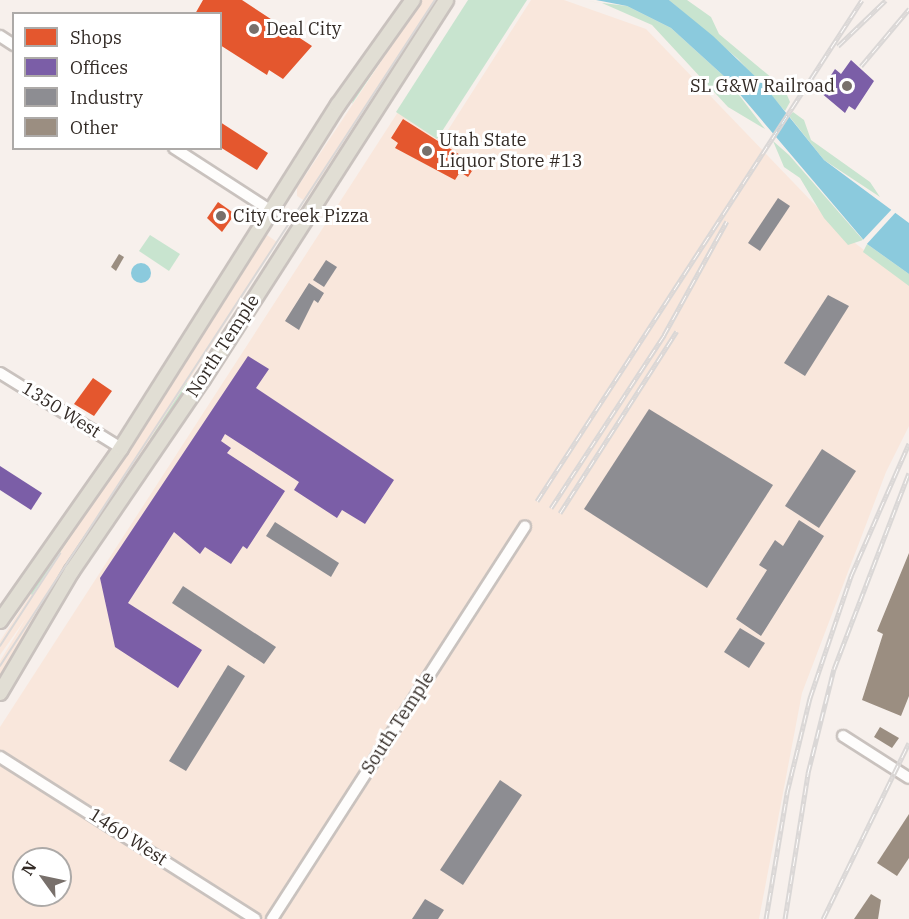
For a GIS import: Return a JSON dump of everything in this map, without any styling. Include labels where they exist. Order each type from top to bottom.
[{"type":"main road","name":"North Temple","points":[[0,621],[121,448],[270,210],[413,0]]},
{"type":"main road","name":"North Temple","points":[[0,693],[82,554],[203,379],[446,0]]},
{"type":"street","points":[[177,150],[270,210]]},
{"type":"street","name":"1350 West","points":[[0,373],[121,448]]},
{"type":"street","name":"South Temple","points":[[272,919],[525,526]]},
{"type":"street","points":[[843,736],[909,778]]},
{"type":"street","name":"1460 West","points":[[0,757],[255,919]]},
{"type":"shaded area","points":[[422,0],[439,0],[305,201],[297,196],[297,188]]},
{"type":"shaded area","points":[[531,0],[564,0],[646,29],[843,234],[909,284],[909,426],[886,472],[802,693],[759,919],[0,919],[0,727],[398,112],[441,141]]},
{"type":"shaded area","points":[[267,235],[277,242],[271,252],[0,675],[0,661],[26,618],[0,655],[0,641]]},
{"type":"green space","points":[[468,0],[527,0],[437,139],[396,112]]},
{"type":"green space","points":[[578,0],[627,6],[671,28],[726,78],[765,129],[728,107],[652,25],[602,3]]},
{"type":"green space","points":[[669,0],[687,0],[711,17],[719,34],[784,88],[790,102],[785,111],[738,59]]},
{"type":"green space","points":[[417,7],[352,104],[356,89]]},
{"type":"green space","points":[[793,112],[804,120],[811,140],[870,182],[880,197],[824,160],[789,116]]},
{"type":"green space","points":[[773,141],[789,155],[863,240],[848,245],[824,218],[800,178],[784,167]]},
{"type":"green space","points":[[150,235],[180,254],[169,271],[139,251]]},
{"type":"green space","points":[[867,244],[909,274],[909,286],[863,252]]},
{"type":"green space","points":[[187,382],[188,390],[152,441],[150,439]]},
{"type":"green space","points":[[111,475],[32,595],[39,574]]},
{"type":"water","points":[[596,0],[669,0],[713,36],[762,83],[824,160],[909,223],[909,274],[867,244],[726,78],[671,28],[627,6]]},
{"type":"water","points":[[141,263],[148,266],[151,273],[148,280],[141,283],[134,280],[131,273],[134,266]]},
{"type":"pier","points":[[893,208],[896,212],[865,246],[861,242]]},
{"type":"building: Shops","name":"Deal City","points":[[203,0],[242,0],[312,46],[283,79],[269,70],[267,75],[222,46],[222,12],[196,12]]},
{"type":"building: Shops","name":"Utah State Liquor Store #13","points":[[403,119],[476,165],[468,177],[460,172],[455,180],[395,148],[398,143],[391,138]]},
{"type":"building: Shops","points":[[222,123],[268,153],[257,170],[222,148]]},
{"type":"building: Shops","name":"City Creek Pizza","points":[[218,202],[235,214],[222,232],[207,218]]},
{"type":"building: Shops","points":[[93,378],[112,391],[94,416],[74,404]]},
{"type":"building: Offices","name":"SL G&W Railroad","points":[[851,60],[874,81],[855,110],[849,106],[845,113],[820,92],[835,69],[841,74]]},
{"type":"building: Offices","points":[[248,356],[269,369],[256,388],[394,480],[365,524],[342,510],[337,518],[294,490],[299,482],[225,434],[221,441],[231,448],[227,453],[285,491],[247,549],[243,546],[231,564],[205,547],[200,554],[174,532],[128,603],[202,650],[178,688],[115,647],[100,578]]},
{"type":"building: Offices","points":[[0,466],[42,493],[31,510],[0,490]]},
{"type":"building: Industry","points":[[778,198],[790,206],[760,251],[748,243]]},
{"type":"building: Industry","points":[[326,260],[337,267],[324,287],[313,280]]},
{"type":"building: Industry","points":[[309,283],[324,293],[318,303],[314,300],[299,330],[285,321]]},
{"type":"building: Industry","points":[[828,295],[849,306],[805,376],[784,363]]},
{"type":"building: Industry","points":[[649,409],[773,485],[707,588],[584,509]]},
{"type":"building: Industry","points":[[822,449],[856,471],[819,528],[785,506]]},
{"type":"building: Industry","points":[[799,520],[824,536],[761,636],[736,619],[767,570],[759,565],[775,540],[783,546]]},
{"type":"building: Industry","points":[[275,522],[339,563],[331,577],[266,536]]},
{"type":"building: Industry","points":[[183,586],[276,647],[264,664],[172,603]]},
{"type":"building: Industry","points":[[740,628],[765,643],[749,668],[724,652]]},
{"type":"building: Industry","points":[[228,665],[245,676],[186,771],[169,761]]},
{"type":"building: Industry","points":[[500,780],[522,795],[463,885],[440,870]]},
{"type":"building: Industry","points":[[425,899],[444,910],[438,919],[412,919]]},
{"type":"building: Other","points":[[119,254],[124,257],[116,271],[111,267]]},
{"type":"building: Other","points":[[909,553],[909,696],[901,716],[862,700],[883,634],[877,631]]},
{"type":"building: Other","points":[[880,727],[899,738],[892,748],[874,737]]},
{"type":"building: Other","points":[[909,814],[909,858],[897,876],[877,863]]},
{"type":"building: Other","points":[[871,894],[881,900],[878,919],[854,919]]},
{"type":"tram line","points":[[0,666],[435,0]]},
{"type":"tram line","points":[[0,646],[60,554]]},
{"type":"railway","points":[[537,501],[862,0]]},
{"type":"railway","points":[[838,46],[886,0]]},
{"type":"railway","points":[[861,66],[909,9]]},
{"type":"railway","points":[[551,508],[664,335],[727,221]]},
{"type":"railway","points":[[560,513],[677,331]]},
{"type":"railway","points":[[766,919],[787,793],[810,698],[851,576],[909,443]]},
{"type":"railway","points":[[785,919],[808,773],[834,669],[909,473]]},
{"type":"railway","points":[[823,919],[909,743]]},
{"type":"place","name":"Deal City","points":[[254,29]]},
{"type":"place","name":"SL G&W Railroad","points":[[847,86]]},
{"type":"place","name":"Utah State Liquor Store #13","points":[[427,151]]},
{"type":"place","name":"City Creek Pizza","points":[[221,216]]}]
